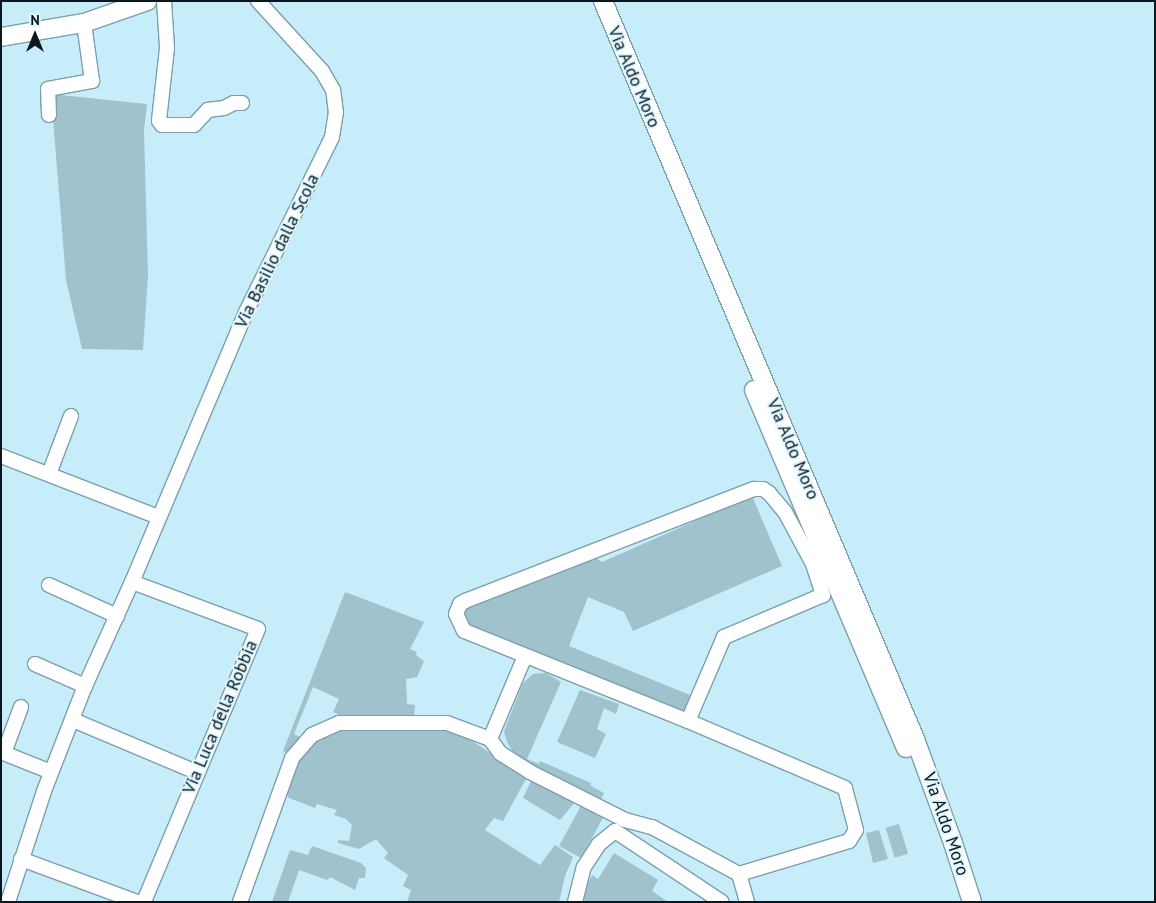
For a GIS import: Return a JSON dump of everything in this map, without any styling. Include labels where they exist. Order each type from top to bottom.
[{"type":"main road","name":"Via Aldo Moro","points":[[590,1],[904,742],[942,846],[959,902]]},
{"type":"main road","name":"Via Aldo Moro","points":[[603,1],[916,738],[972,902]]},
{"type":"main road","points":[[1,37],[84,23],[141,2]]},
{"type":"street","points":[[164,1],[167,48],[159,121],[162,125],[194,125],[208,110],[224,108],[234,103],[242,103]]},
{"type":"street","name":"Via Basilio dalla Scola","points":[[8,902],[20,859],[51,772],[85,686],[132,582],[245,314],[332,137],[336,113],[333,90],[322,71],[258,1]]},
{"type":"street","points":[[48,115],[48,89],[92,81],[84,23]]},
{"type":"street","points":[[49,474],[71,416]]},
{"type":"street","points":[[1,456],[158,517]]},
{"type":"street","points":[[688,721],[724,637],[822,594],[812,564],[785,512],[769,493],[763,489],[744,493],[460,604],[456,614],[464,631],[688,721],[845,788],[856,830],[849,842],[739,874]]},
{"type":"street","name":"Via Luca della Robbia","points":[[132,582],[258,630],[196,772],[144,902]]},
{"type":"street","points":[[49,585],[117,616]]},
{"type":"street","points":[[490,739],[525,656]]},
{"type":"street","points":[[35,664],[85,686]]},
{"type":"street","points":[[21,707],[2,753],[51,772]]},
{"type":"street","points":[[73,720],[196,772]]},
{"type":"street","points":[[240,902],[292,758],[312,735],[340,723],[447,723],[490,739],[500,752],[530,772],[625,820],[652,827],[739,874],[748,902]]},
{"type":"street","points":[[575,902],[584,867],[599,844],[616,832],[625,820]]},
{"type":"street","points":[[616,832],[722,902]]},
{"type":"street","points":[[20,859],[137,902]]},
{"type":"shaded area","points":[[51,94],[147,104],[144,130],[148,276],[143,350],[82,349],[66,280]]},
{"type":"shaded area","points":[[752,496],[782,566],[633,631],[624,612],[588,597],[569,646],[690,695],[683,713],[463,624],[460,615],[465,606],[595,557],[602,562]]},
{"type":"shaded area","points":[[345,592],[424,622],[410,649],[417,652],[416,655],[424,661],[417,677],[406,679],[407,704],[415,705],[414,715],[342,716],[333,712],[339,699],[313,687],[294,734],[302,738],[287,753],[283,751]]},
{"type":"shaded area","points":[[546,673],[561,682],[527,759],[539,764],[540,761],[591,783],[591,786],[604,793],[595,811],[604,816],[581,858],[559,846],[582,804],[576,801],[560,820],[523,798],[536,770],[513,752],[507,742],[504,731],[523,683],[533,674]]},
{"type":"shaded area","points":[[580,690],[619,704],[616,714],[604,708],[597,729],[606,734],[595,758],[557,742]]},
{"type":"shaded area","points":[[341,729],[444,729],[469,739],[527,777],[503,821],[494,818],[485,830],[540,865],[555,845],[573,857],[565,876],[559,902],[407,902],[411,890],[403,886],[408,875],[384,858],[388,853],[376,839],[359,849],[338,843],[338,840],[349,841],[352,825],[346,819],[334,815],[337,810],[317,804],[315,808],[289,798],[286,793],[302,753],[313,744]]},
{"type":"shaded area","points":[[899,824],[908,854],[895,858],[886,828]]},
{"type":"shaded area","points":[[879,830],[888,859],[873,863],[866,833]]},
{"type":"shaded area","points":[[312,846],[361,863],[366,868],[365,878],[359,878],[355,890],[330,877],[327,880],[299,870],[288,902],[272,902],[290,850],[308,855]]},
{"type":"shaded area","points":[[614,853],[658,880],[652,891],[668,902],[584,902],[585,889],[592,875],[598,879]]}]
